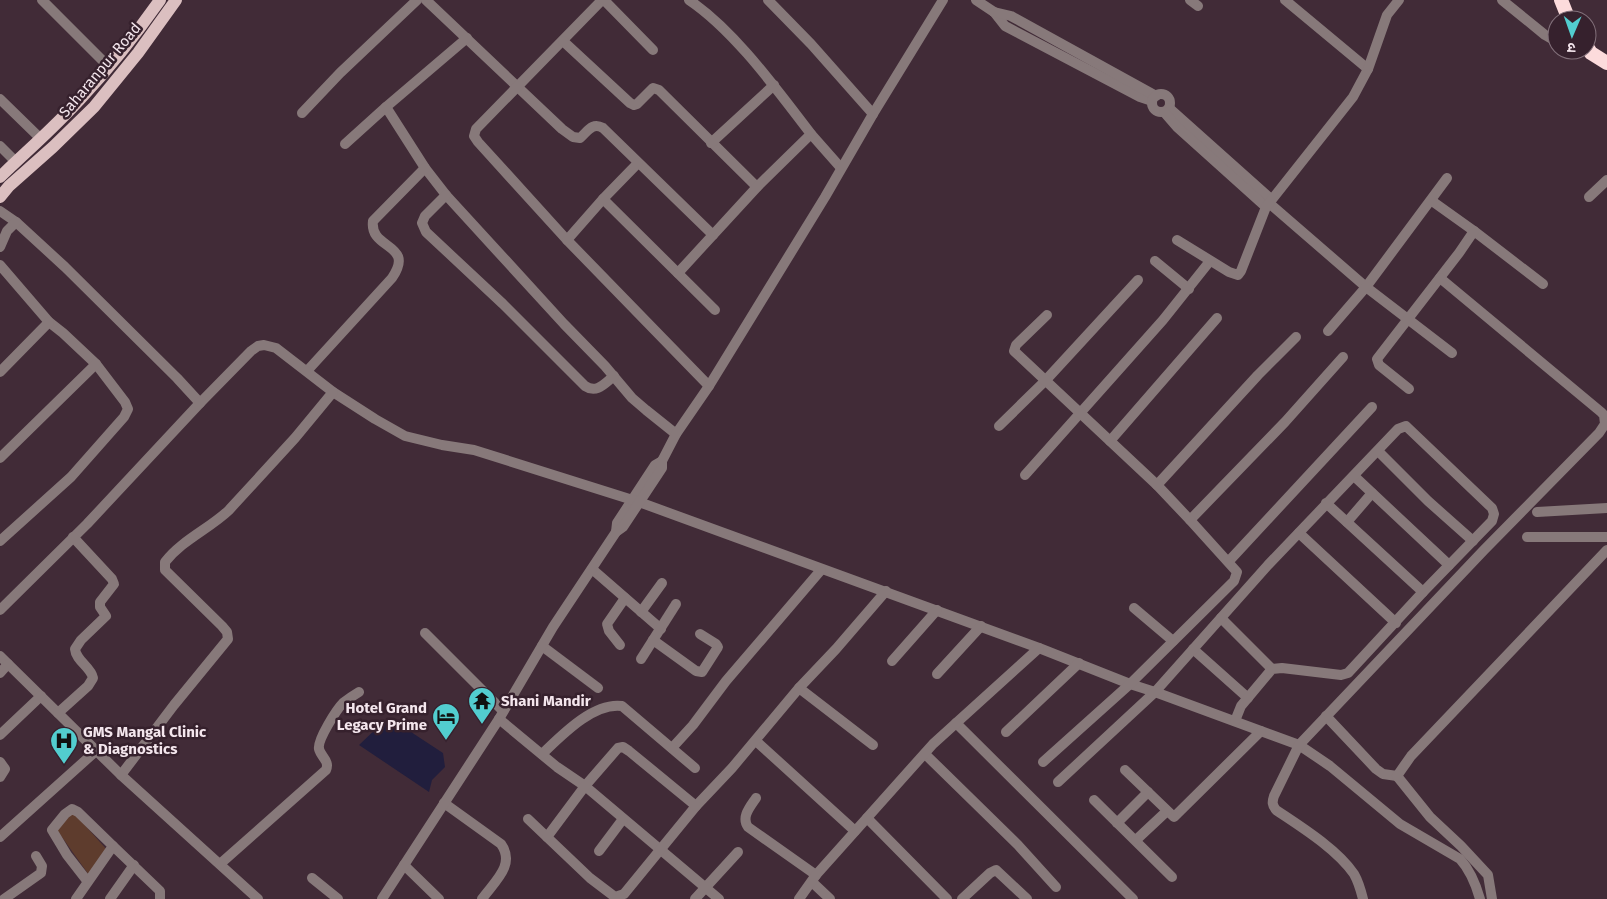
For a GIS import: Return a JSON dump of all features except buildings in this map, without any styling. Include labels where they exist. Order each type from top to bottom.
[{"type":"main road","name":"Saharanpur Road","points":[[0,178],[41,139],[109,67],[160,0]]},
{"type":"main road","name":"Saharanpur Road","points":[[0,197],[9,186],[54,147],[94,107],[138,53],[176,0]]},
{"type":"street","points":[[42,0],[109,67]]},
{"type":"street","points":[[302,113],[340,73],[417,0]]},
{"type":"street","points":[[426,0],[562,129],[572,137],[580,138],[590,128],[598,126],[603,128],[713,235]]},
{"type":"street","points":[[653,50],[603,0],[476,129],[474,136],[567,240],[709,386]]},
{"type":"street","points":[[689,0],[721,27],[774,85],[811,134],[841,168]]},
{"type":"street","points":[[768,0],[811,44],[872,114]]},
{"type":"street","points":[[386,897],[404,865],[501,715],[542,646],[616,532],[623,528],[635,501],[655,465],[662,461],[676,434],[709,386],[825,197],[872,114],[944,0]]},
{"type":"street","points":[[976,0],[994,12],[1011,16],[1154,98]]},
{"type":"street","points":[[1285,0],[1368,69]]},
{"type":"street","points":[[1177,240],[1229,272],[1238,275],[1269,203],[1353,97],[1368,69],[1387,15],[1399,0]]},
{"type":"street","points":[[1502,0],[1547,36]]},
{"type":"street","points":[[345,144],[466,38]]},
{"type":"street","points":[[563,41],[630,103],[637,104],[650,90],[656,88],[757,187]]},
{"type":"street","points":[[711,142],[774,85]]},
{"type":"street","points":[[1167,110],[1171,102],[1168,97],[1162,94],[1154,98],[1152,106],[1156,111],[1167,110],[1269,203],[1366,287],[1452,353]]},
{"type":"street","points":[[0,99],[41,139]]},
{"type":"street","points":[[386,107],[425,168],[446,195],[638,404],[676,434]]},
{"type":"street","points":[[678,273],[757,187],[811,134]]},
{"type":"street","points":[[0,146],[16,162]]},
{"type":"street","points":[[567,240],[602,199],[638,163]]},
{"type":"street","points":[[307,371],[392,278],[398,269],[400,262],[398,255],[375,235],[372,229],[373,221],[425,168]]},
{"type":"street","points":[[1328,331],[1366,287],[1432,201],[1447,178]]},
{"type":"street","points":[[1589,197],[1607,180]]},
{"type":"street","points":[[446,195],[425,216],[422,223],[423,229],[503,304],[585,386],[594,389],[599,388],[614,376]]},
{"type":"street","points":[[602,199],[715,310]]},
{"type":"street","points":[[1432,201],[1543,284]]},
{"type":"street","points":[[0,211],[16,222],[102,303],[200,403]]},
{"type":"street","points":[[0,247],[7,231],[16,222]]},
{"type":"street","points":[[1409,388],[1379,365],[1377,359],[1474,231]]},
{"type":"street","points":[[1155,261],[1189,289]]},
{"type":"street","points":[[1025,475],[1189,289],[1210,261]]},
{"type":"street","points":[[0,265],[48,322],[63,333],[96,364],[128,405],[127,412],[72,477],[0,541]]},
{"type":"street","points":[[1364,899],[1354,875],[1347,866],[1312,834],[1276,810],[1272,802],[1274,796],[1300,745],[1484,550],[1599,433],[1605,424],[1604,415],[1601,412],[1440,278]]},
{"type":"street","points":[[999,426],[1045,380],[1138,280]]},
{"type":"street","points":[[1043,762],[1130,684],[1234,581],[1237,572],[1157,486],[1080,411],[1017,354],[1014,348],[1046,315]]},
{"type":"street","points":[[1110,441],[1217,318]]},
{"type":"street","points":[[0,372],[48,322]]},
{"type":"street","points":[[1157,486],[1258,375],[1296,337]]},
{"type":"street","points":[[0,610],[87,524],[200,403],[258,346],[271,346],[333,392],[404,436],[435,444],[474,450],[635,501],[821,570],[886,591],[1130,684],[1300,745],[1330,766],[1400,824],[1460,859],[1466,865],[1478,890],[1480,899]]},
{"type":"street","points":[[1190,520],[1285,422],[1343,357]]},
{"type":"street","points":[[0,458],[96,364]]},
{"type":"street","points":[[121,775],[174,704],[228,639],[228,635],[222,626],[166,570],[165,562],[188,540],[229,510],[333,392]]},
{"type":"street","points":[[1229,562],[1372,407]]},
{"type":"street","points":[[1058,782],[1156,692],[1326,503],[1402,426],[1410,429],[1494,510],[1492,521],[1423,592],[1352,670],[1345,675],[1282,668],[1272,669],[1241,706],[1235,721]]},
{"type":"street","points":[[1378,451],[1428,501],[1473,541]]},
{"type":"street","points":[[1354,476],[1449,565]]},
{"type":"street","points":[[1347,522],[1372,493]]},
{"type":"street","points":[[1326,503],[1423,592]]},
{"type":"street","points":[[1537,512],[1607,508]]},
{"type":"street","points":[[1299,533],[1396,623]]},
{"type":"street","points":[[1527,537],[1607,537]]},
{"type":"street","points":[[58,713],[88,686],[93,678],[90,671],[76,656],[75,649],[81,640],[106,616],[100,607],[100,602],[114,584],[112,579],[72,538]]},
{"type":"street","points":[[1397,776],[1418,749],[1607,550]]},
{"type":"street","points":[[592,569],[661,628]]},
{"type":"street","points":[[672,748],[821,570]]},
{"type":"street","points":[[641,612],[662,583]]},
{"type":"street","points":[[528,819],[590,878],[615,896],[624,894],[696,806],[756,741],[799,688],[836,649],[886,591]]},
{"type":"street","points":[[620,645],[609,631],[607,624],[625,598]]},
{"type":"street","points":[[641,659],[676,604]]},
{"type":"street","points":[[1134,608],[1173,641]]},
{"type":"street","points":[[892,661],[937,610]]},
{"type":"street","points":[[1221,618],[1272,669]]},
{"type":"street","points":[[937,674],[981,626]]},
{"type":"street","points":[[425,633],[501,715],[542,754],[585,786],[719,899]]},
{"type":"street","points":[[653,640],[696,671],[702,672],[718,647],[700,634]]},
{"type":"street","points":[[542,646],[598,688]]},
{"type":"street","points":[[799,899],[814,878],[925,754],[956,723],[1039,648]]},
{"type":"street","points":[[1193,649],[1248,698]]},
{"type":"street","points":[[0,656],[121,775],[258,899]]},
{"type":"street","points":[[1006,732],[1079,663]]},
{"type":"street","points":[[0,672],[8,664]]},
{"type":"street","points":[[799,688],[873,745]]},
{"type":"street","points":[[220,864],[326,770],[326,762],[319,751],[320,740],[344,702],[359,692]]},
{"type":"street","points":[[0,735],[41,696]]},
{"type":"street","points":[[542,754],[576,724],[592,714],[615,705],[622,706],[696,768]]},
{"type":"street","points":[[1326,716],[1376,769],[1383,774],[1397,776],[1430,817],[1488,875],[1492,899]]},
{"type":"street","points":[[956,723],[1133,899]]},
{"type":"street","points":[[1125,770],[1174,817],[1261,731]]},
{"type":"street","points":[[756,741],[855,831]]},
{"type":"street","points":[[547,837],[585,786],[618,748],[624,747],[696,806]]},
{"type":"street","points":[[0,837],[97,750]]},
{"type":"street","points":[[925,754],[1018,845],[1056,887]]},
{"type":"street","points":[[0,762],[5,770],[0,777]]},
{"type":"street","points":[[1117,823],[1148,792]]},
{"type":"street","points":[[756,798],[745,816],[745,824],[814,878],[830,899]]},
{"type":"street","points":[[1094,800],[1172,877]]},
{"type":"street","points":[[444,803],[501,844],[506,851],[507,863],[504,870],[482,899]]},
{"type":"street","points":[[88,882],[53,833],[53,827],[69,810],[74,809],[134,865],[160,891],[160,899]]},
{"type":"street","points":[[1136,840],[1167,811]]},
{"type":"street","points":[[867,818],[947,899]]},
{"type":"street","points":[[599,851],[623,819]]},
{"type":"street","points":[[76,899],[113,846]]},
{"type":"street","points":[[695,899],[738,852]]},
{"type":"street","points":[[4,899],[41,873],[42,866],[36,856]]},
{"type":"street","points":[[110,899],[134,865]]},
{"type":"street","points":[[404,865],[439,899]]},
{"type":"street","points":[[962,899],[990,873],[996,870],[1027,899]]},
{"type":"street","points":[[312,878],[338,899]]},
{"type":"street","points":[[241,899],[249,890]]},
{"type":"shaded area","points":[[398,720],[414,734],[443,753],[445,767],[432,780],[429,792],[359,745],[381,724]]},
{"type":"shaded area","points":[[73,812],[107,850],[89,875],[57,830]]},
{"type":"place","name":"Shani Mandir","points":[[482,725]]},
{"type":"place","name":"Hotel Grand Legacy Prime","points":[[446,741]]},
{"type":"place","name":"GMS Mangal Clinic & Diagnostics","points":[[64,765]]}]
